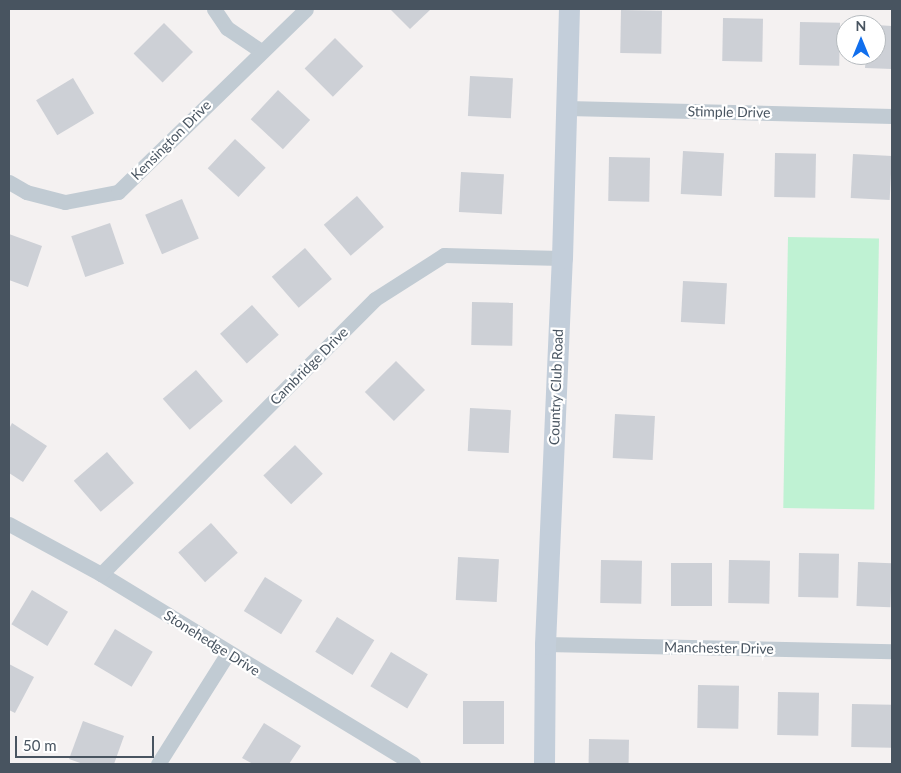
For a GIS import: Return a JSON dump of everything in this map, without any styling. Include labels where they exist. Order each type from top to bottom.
[{"type":"street","points":[[214,9],[227,28],[261,51]]},
{"type":"street","name":"Kensington Drive","points":[[9,182],[26,192],[65,202],[118,192],[306,9]]},
{"type":"street","name":"Country Club Road","points":[[544,764],[546,644],[570,9]]},
{"type":"street","name":"Stimple Drive","points":[[567,108],[892,116]]},
{"type":"street","name":"Cambridge Drive","points":[[101,574],[375,299],[444,255],[562,258]]},
{"type":"street","name":"Stonehedge Drive","points":[[11,531],[101,574],[228,653],[414,764]]},
{"type":"street","name":"Manchester Drive","points":[[546,644],[892,651]]},
{"type":"street","points":[[158,764],[228,653]]},
{"type":"green space","points":[[788,237],[879,239],[874,510],[783,508]]},
{"type":"building","points":[[390,9],[431,9],[410,29]]},
{"type":"building","points":[[621,10],[662,11],[661,54],[620,53]]},
{"type":"building","points":[[723,18],[763,19],[762,62],[722,61]]},
{"type":"building","points":[[800,22],[836,23],[836,65],[839,66],[799,65]]},
{"type":"building","points":[[164,23],[193,52],[163,82],[134,53]]},
{"type":"building","points":[[886,26],[892,26],[892,69],[865,68],[865,65],[886,65]]},
{"type":"building","points":[[335,38],[363,66],[333,97],[305,68]]},
{"type":"building","points":[[470,76],[513,78],[511,118],[468,116]]},
{"type":"building","points":[[73,78],[94,113],[57,135],[36,100]]},
{"type":"building","points":[[278,90],[310,120],[283,149],[251,119]]},
{"type":"building","points":[[235,139],[266,168],[238,197],[208,168]]},
{"type":"building","points":[[683,151],[724,153],[722,196],[681,194]]},
{"type":"building","points":[[775,153],[816,154],[815,198],[774,197]]},
{"type":"building","points":[[853,154],[892,156],[890,200],[851,198]]},
{"type":"building","points":[[609,157],[650,158],[649,202],[608,201]]},
{"type":"building","points":[[461,172],[504,174],[502,214],[459,212]]},
{"type":"building","points":[[357,196],[384,227],[351,256],[324,225]]},
{"type":"building","points":[[182,199],[199,239],[162,254],[145,215]]},
{"type":"building","points":[[110,223],[124,264],[85,277],[71,236]]},
{"type":"building","points":[[9,234],[42,246],[28,287],[9,280]]},
{"type":"building","points":[[305,248],[332,279],[299,308],[272,277]]},
{"type":"building","points":[[683,281],[727,283],[725,324],[681,322]]},
{"type":"building","points":[[472,302],[513,303],[512,346],[471,345]]},
{"type":"building","points":[[252,305],[279,335],[247,363],[220,334]]},
{"type":"building","points":[[396,361],[425,390],[394,421],[365,392]]},
{"type":"building","points":[[196,370],[223,401],[190,430],[163,399]]},
{"type":"building","points":[[470,408],[511,410],[509,453],[468,451]]},
{"type":"building","points":[[615,414],[655,416],[653,460],[613,458]]},
{"type":"building","points":[[12,423],[47,446],[23,482],[9,473],[9,429]]},
{"type":"building","points":[[295,445],[323,474],[291,504],[263,476]]},
{"type":"building","points":[[107,452],[134,483],[101,512],[74,481]]},
{"type":"building","points":[[211,523],[238,553],[205,582],[178,552]]},
{"type":"building","points":[[799,553],[839,554],[838,598],[798,597]]},
{"type":"building","points":[[458,557],[499,559],[497,602],[456,600]]},
{"type":"building","points":[[601,560],[642,561],[641,604],[600,603]]},
{"type":"building","points":[[729,560],[770,561],[769,604],[728,603]]},
{"type":"building","points":[[858,562],[892,563],[890,607],[856,606]]},
{"type":"building","points":[[671,563],[712,563],[712,606],[671,606]]},
{"type":"building","points":[[265,577],[302,600],[281,634],[244,611]]},
{"type":"building","points":[[32,590],[68,612],[47,646],[11,624]]},
{"type":"building","points":[[337,617],[374,640],[353,675],[315,652]]},
{"type":"building","points":[[115,629],[153,652],[132,687],[94,664]]},
{"type":"building","points":[[391,652],[428,674],[407,708],[370,686]]},
{"type":"building","points":[[9,664],[34,677],[15,713],[9,710]]},
{"type":"building","points":[[698,685],[739,686],[738,729],[697,728]]},
{"type":"building","points":[[778,692],[819,693],[818,736],[777,735]]},
{"type":"building","points":[[463,701],[504,701],[504,744],[463,744]]},
{"type":"building","points":[[852,704],[892,705],[891,748],[851,747]]},
{"type":"building","points":[[83,721],[124,736],[114,764],[83,764],[69,759]]},
{"type":"building","points":[[264,723],[301,746],[289,764],[253,764],[242,758]]},
{"type":"building","points":[[589,739],[629,740],[629,764],[589,764]]}]
